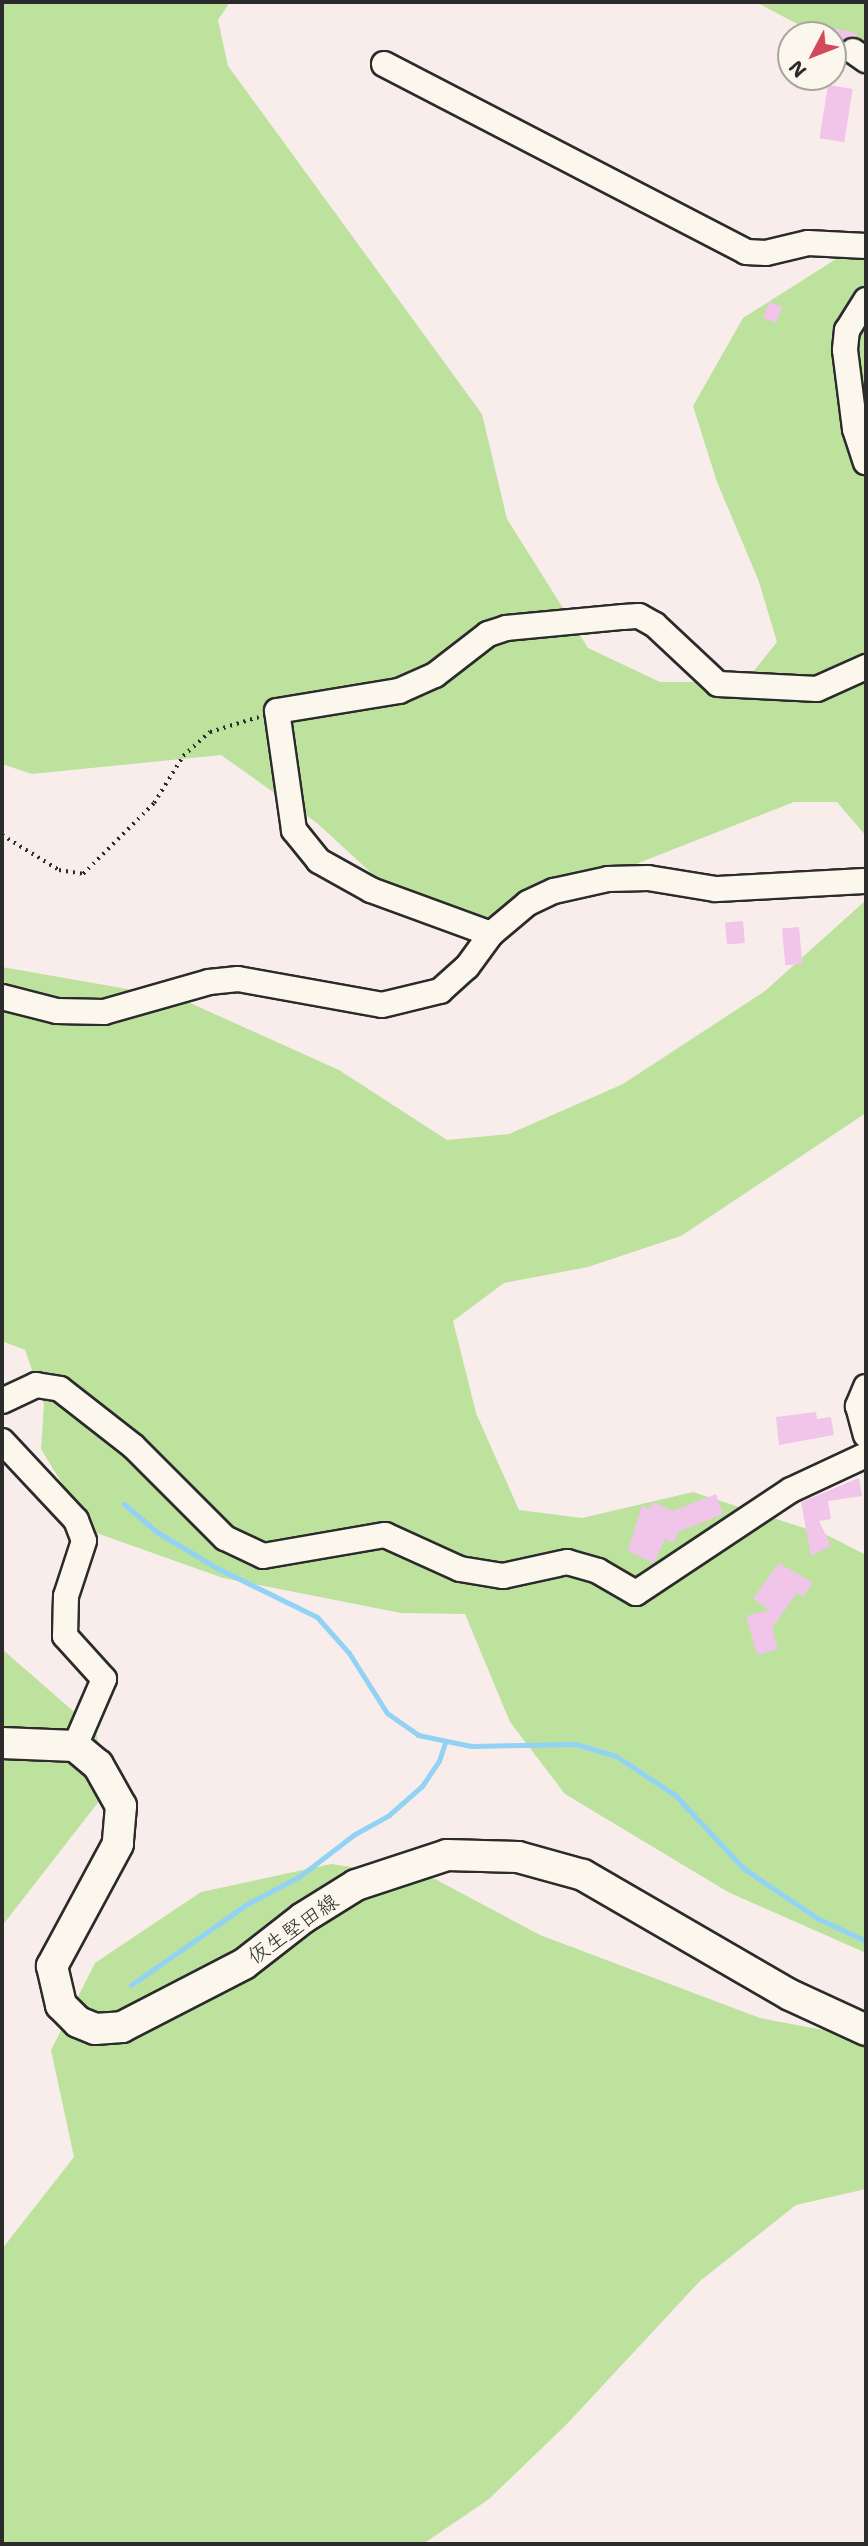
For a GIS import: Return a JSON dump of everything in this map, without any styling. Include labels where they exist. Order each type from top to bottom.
[{"type":"main road","points":[[2,1743],[75,1746]]},
{"type":"main road","name":"仮生堅田線","points":[[75,1746],[98,1765],[121,1806],[118,1844],[52,1966],[61,2005],[78,2022],[96,2029],[122,2027],[244,1964],[303,1918],[356,1885],[447,1855],[519,1857],[583,1875],[790,1995],[866,2030]]},
{"type":"street","points":[[384,64],[746,252],[766,253],[808,243],[866,246]]},
{"type":"street","points":[[866,300],[847,330],[845,350],[855,429],[866,462]]},
{"type":"street","points":[[491,934],[371,890],[319,861],[293,830],[277,712],[399,691],[435,675],[488,634],[506,628],[623,617],[639,617],[655,625],[718,684],[817,689],[866,667]]},
{"type":"street","points":[[2,997],[57,1011],[104,1012],[209,982],[238,979],[393,1003],[440,991],[467,967],[491,934],[537,899],[608,879],[648,878],[716,889],[866,881]]},
{"type":"street","points":[[2,1401],[36,1385],[60,1389],[133,1446],[225,1538],[263,1556],[385,1535],[460,1569],[503,1576],[567,1562],[598,1571],[636,1592],[791,1490],[866,1455]]},
{"type":"street","points":[[866,1387],[859,1406],[866,1435]]},
{"type":"street","points":[[2,1441],[76,1520],[84,1541],[66,1596],[65,1636],[104,1679],[75,1746]]},
{"type":"path","points":[[2,835],[59,870],[83,874],[154,803],[183,756],[210,732],[277,712]]},
{"type":"green space","points":[[2,2],[230,2],[218,20],[228,66],[482,414],[507,519],[588,648],[660,682],[745,682],[777,642],[758,579],[717,482],[693,406],[743,318],[866,240],[866,836],[837,802],[794,802],[641,862],[494,930],[405,904],[317,823],[221,755],[32,774],[2,764]]},
{"type":"green space","points":[[756,2],[866,2],[866,73],[847,58],[847,21],[792,21]]},
{"type":"green space","points":[[866,900],[866,1113],[681,1236],[588,1267],[504,1283],[453,1321],[476,1413],[519,1510],[582,1518],[693,1492],[829,1536],[866,1555],[866,1953],[728,1892],[565,1794],[510,1722],[465,1614],[401,1613],[223,1578],[91,1531],[41,1449],[44,1404],[25,1350],[2,1341],[2,967],[179,998],[339,1070],[447,1140],[509,1134],[623,1084],[765,991]]},
{"type":"green space","points":[[2,1649],[96,1731],[107,1791],[2,1926]]},
{"type":"green space","points":[[331,1864],[435,1879],[540,1935],[760,2018],[866,2038],[866,2189],[796,2205],[700,2281],[566,2425],[489,2499],[423,2544],[2,2544],[2,2249],[74,2157],[51,2050],[95,1963],[201,1892]]},
{"type":"building","points":[[847,31],[857,33],[856,37],[847,40]]},
{"type":"building","points":[[847,88],[853,89],[844,142],[820,138],[827,91],[847,91]]},
{"type":"building","points":[[769,302],[782,307],[776,323],[763,318]]},
{"type":"building","points":[[743,921],[745,943],[727,944],[725,923]]},
{"type":"building","points":[[799,927],[802,964],[785,965],[782,928]]},
{"type":"building","points":[[816,1412],[817,1419],[831,1417],[834,1435],[779,1445],[776,1417]]},
{"type":"building","points":[[859,1478],[862,1496],[828,1501],[831,1519],[819,1521],[831,1546],[811,1556],[801,1502]]},
{"type":"building","points":[[716,1494],[723,1514],[678,1532],[674,1543],[665,1539],[654,1563],[628,1551],[642,1505],[650,1509],[653,1502],[673,1511]]},
{"type":"building","points":[[779,1563],[813,1583],[803,1597],[797,1593],[772,1628],[778,1649],[757,1655],[746,1616],[769,1610],[753,1598]]},
{"type":"waterway","points":[[124,1504],[157,1532],[217,1568],[317,1617],[349,1653],[387,1713],[418,1735],[471,1746],[576,1744],[616,1756],[675,1795],[743,1868],[819,1919],[866,1941]]},
{"type":"waterway","points":[[131,1985],[247,1904],[300,1876],[355,1834],[389,1815],[422,1786],[439,1761],[445,1742]]}]
